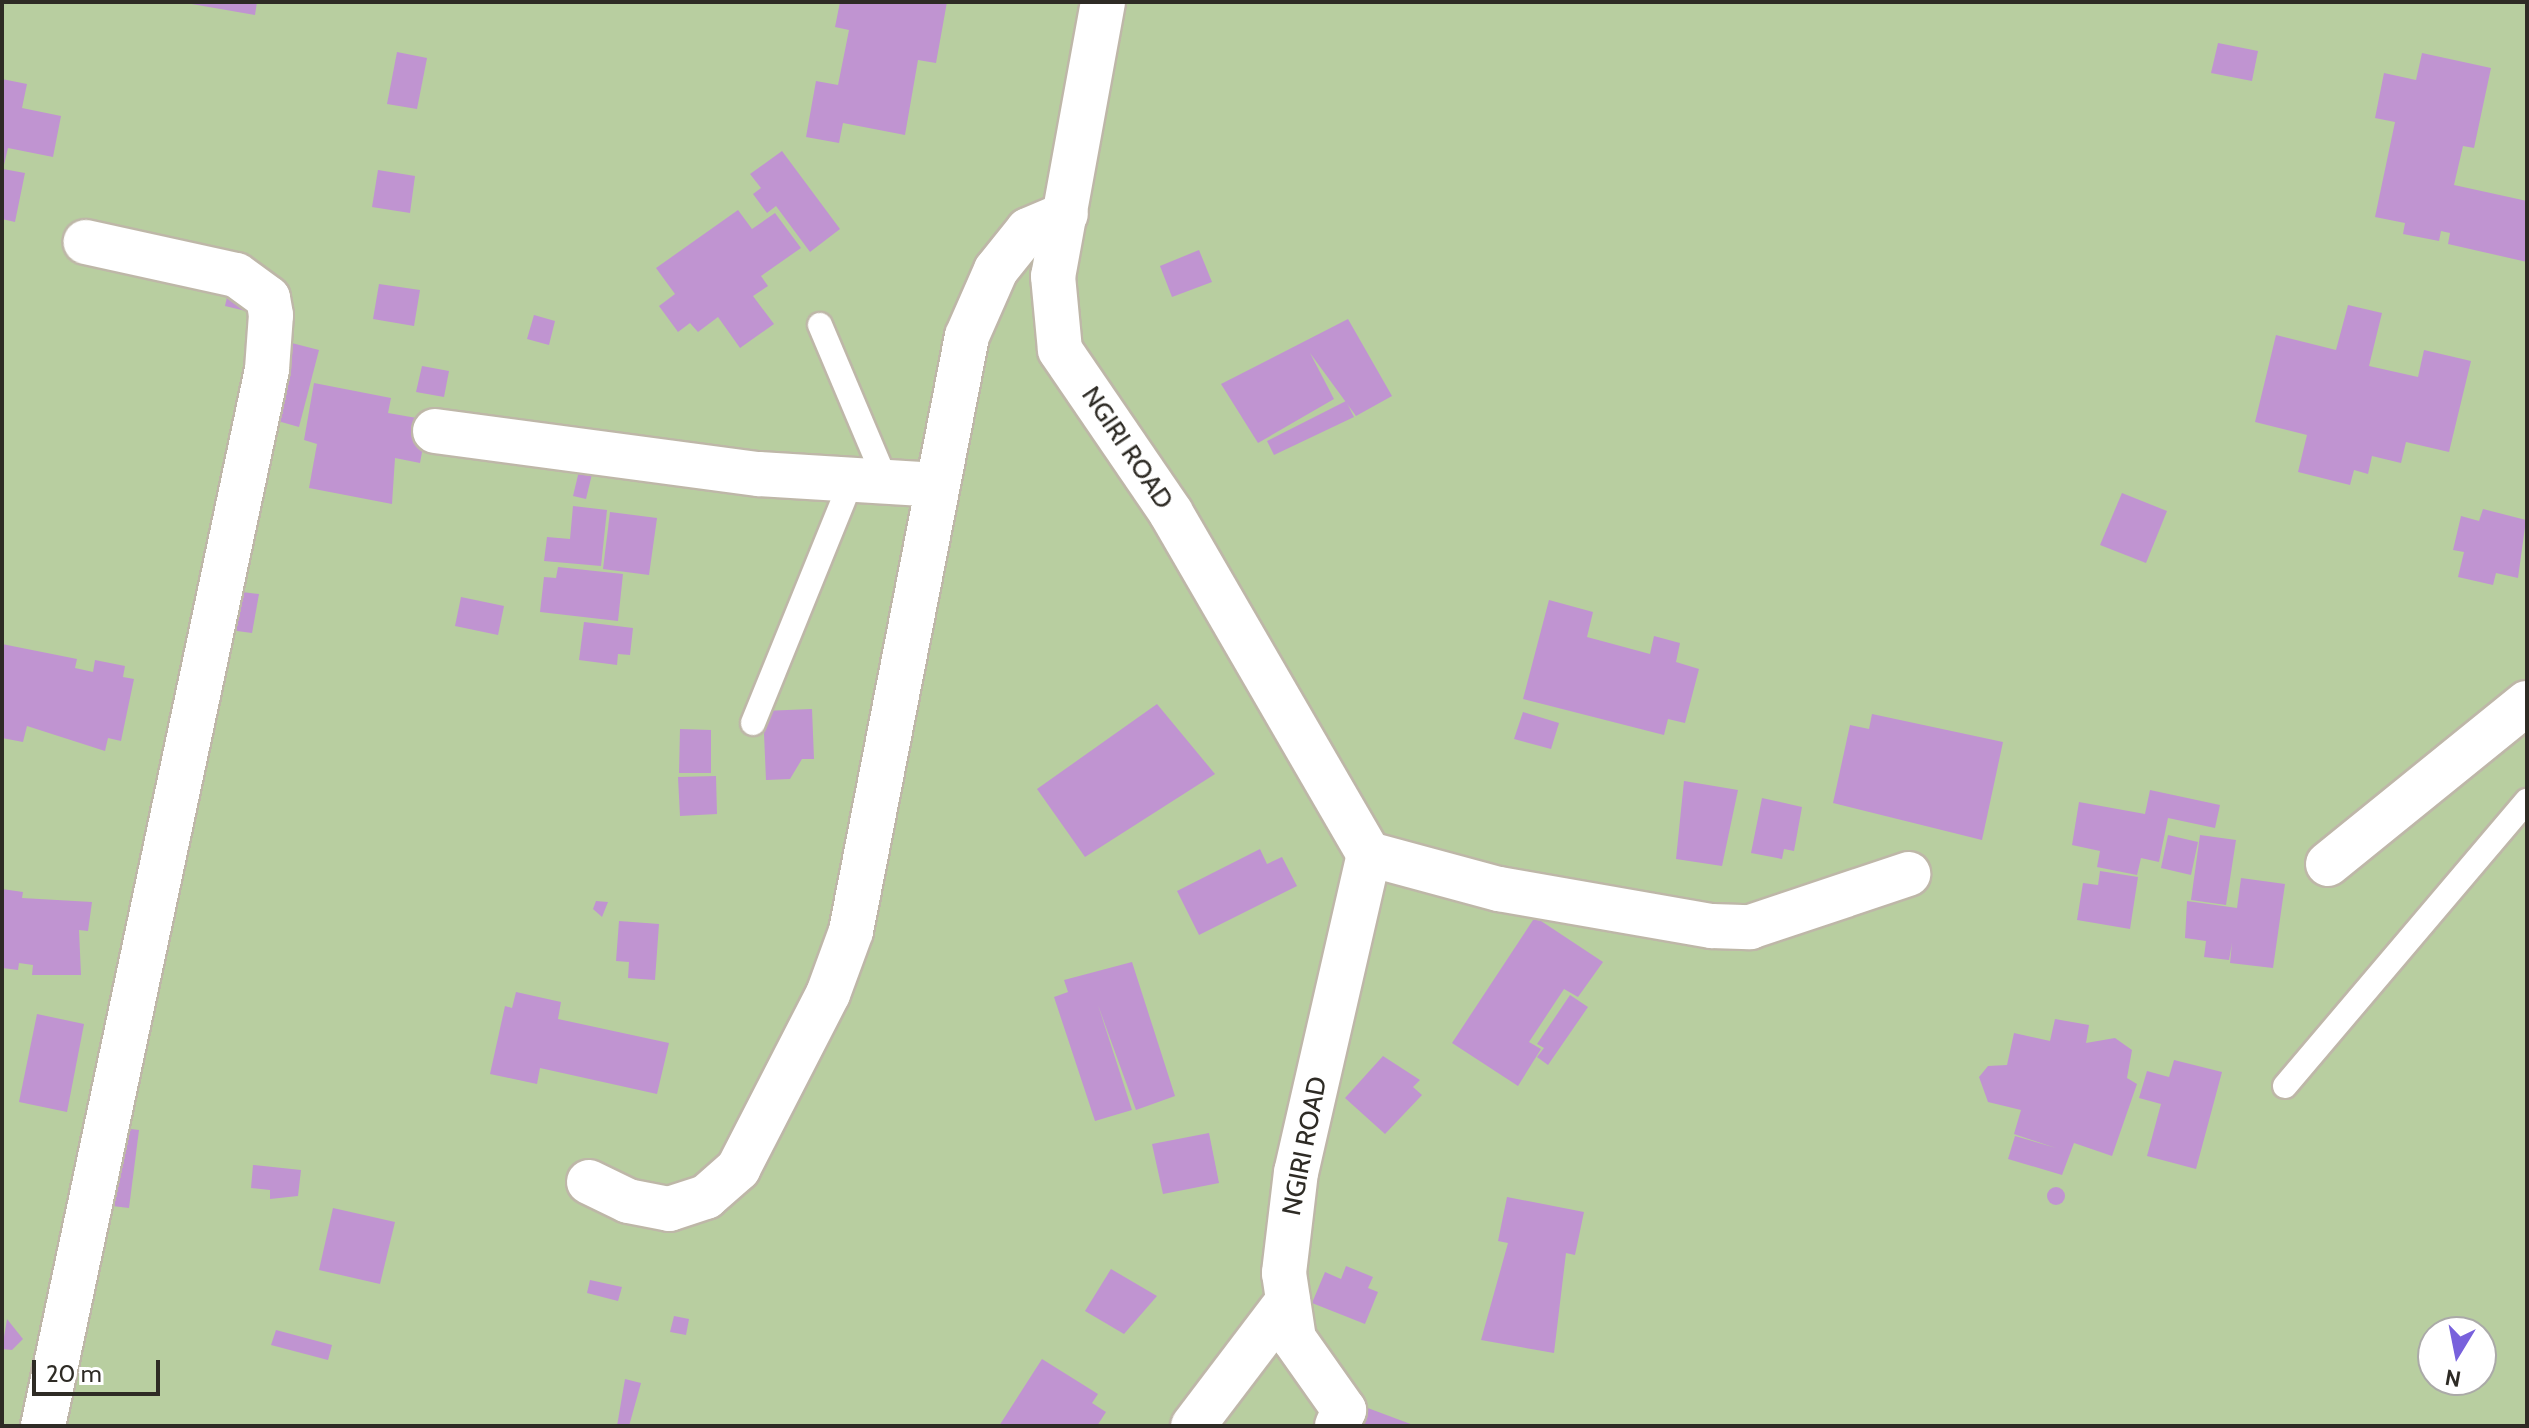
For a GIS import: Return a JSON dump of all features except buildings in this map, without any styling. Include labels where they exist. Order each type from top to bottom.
[{"type":"street","name":"NGIRI ROAD","points":[[1103,2],[1053,276],[1060,350],[1171,513],[1369,854],[1296,1172],[1284,1273],[1294,1339],[1344,1410],[1337,1426]]},
{"type":"street","points":[[589,1182],[628,1201],[669,1209],[706,1197],[738,1169],[828,994],[851,931],[967,336],[986,291],[1028,230],[1066,214]]},
{"type":"street","points":[[43,1426],[267,369],[271,315],[268,298],[236,275],[86,242]]},
{"type":"street","points":[[435,431],[869,485],[938,485]]},
{"type":"street","points":[[2328,864],[2527,703]]},
{"type":"street","points":[[1369,854],[1499,889],[1712,926],[1750,927],[1908,874]]},
{"type":"street","points":[[1193,1426],[1288,1301]]},
{"type":"lane","points":[[753,723],[869,485],[820,325]]},
{"type":"lane","points":[[2285,1086],[2527,801]]},
{"type":"green space","points":[[2,2],[2527,2],[2527,1426],[2,1426]]}]
